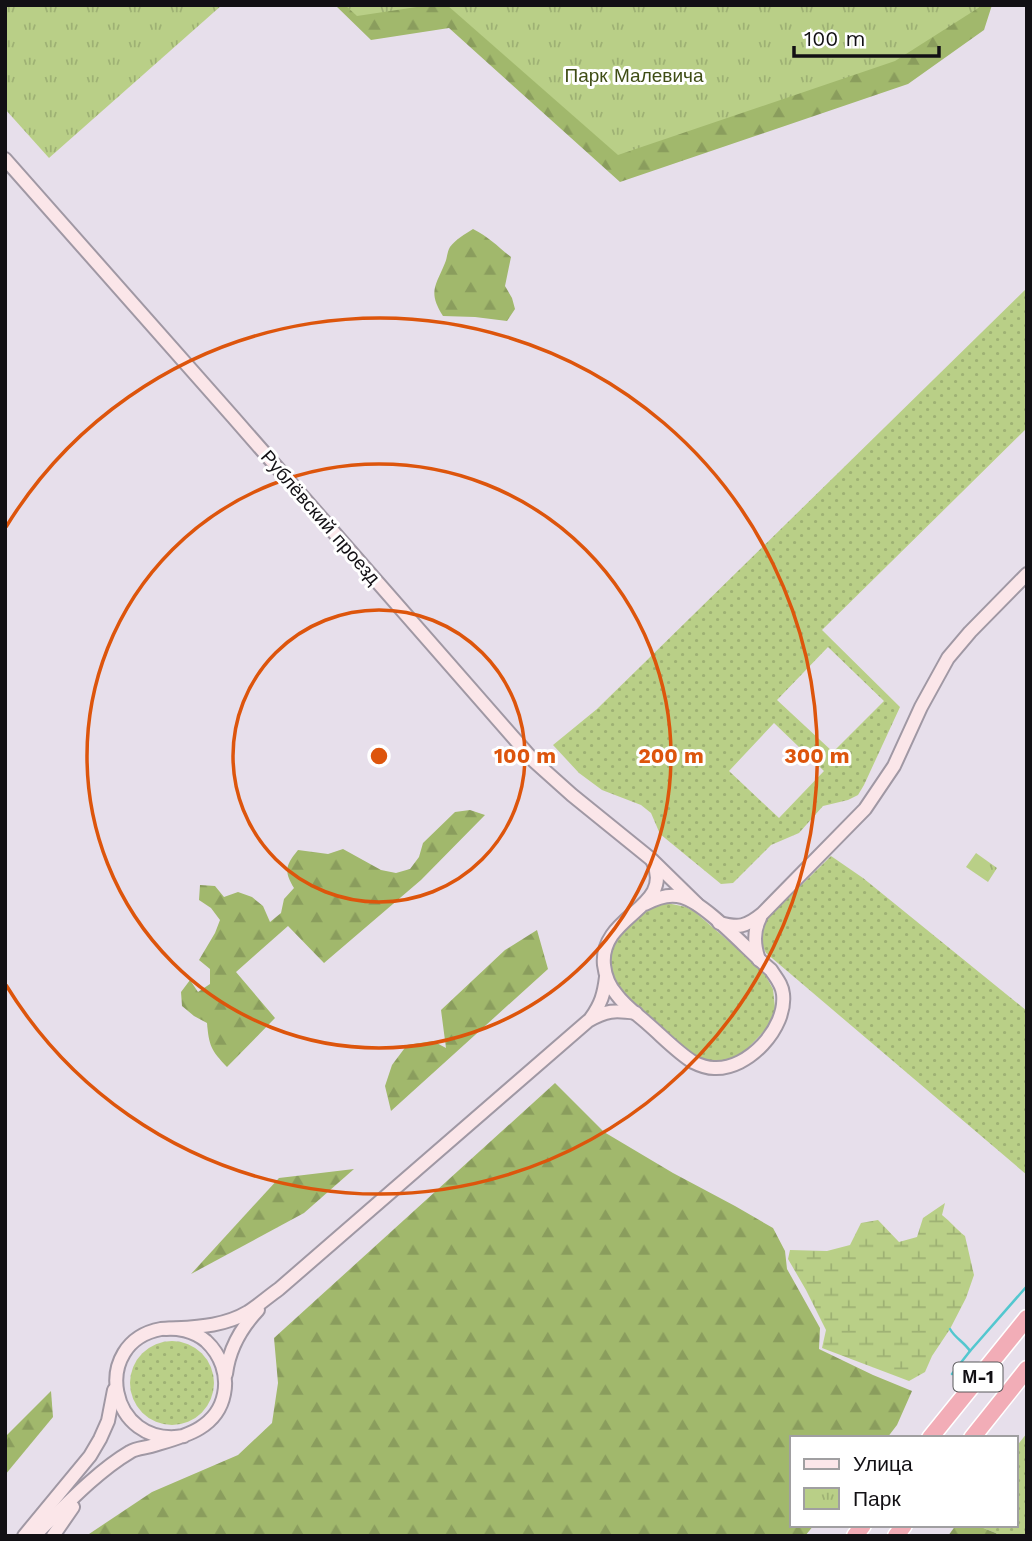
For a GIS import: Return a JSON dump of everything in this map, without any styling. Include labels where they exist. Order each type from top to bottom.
[{"type":"highway","name":"М-1","points":[[932,1436],[1027,1318]]},
{"type":"highway","name":"М-1","points":[[974,1436],[1027,1369]]},
{"type":"street","name":"Рублёвский проезд","points":[[5,159],[534,761],[651,859],[697,904]]},
{"type":"street","points":[[719,923],[743,926],[751,923],[865,809],[894,766],[948,658],[1027,574]]},
{"type":"street","points":[[645,904],[654,892],[657,881],[657,871],[651,859]]},
{"type":"street","points":[[589,1021],[600,1006],[604,993],[605,948],[612,934],[645,904],[656,898],[669,896],[681,897],[697,904],[771,970],[783,993],[783,1008],[780,1021],[773,1032],[746,1060],[730,1067],[712,1069],[696,1064],[681,1054],[616,994],[606,975]]},
{"type":"street","points":[[759,960],[755,937],[762,914]]},
{"type":"street","points":[[34,1536],[107,1468],[133,1450],[201,1429],[214,1417],[222,1401],[228,1363],[241,1330],[279,1289],[589,1021],[601,1013],[615,1010],[636,1013]]},
{"type":"street","points":[[184,1436],[166,1438],[149,1433],[133,1423],[122,1409],[116,1392],[116,1374],[122,1357],[133,1343],[148,1333],[208,1326],[231,1320],[248,1312],[279,1289]]},
{"type":"street","points":[[166,1329],[192,1333],[208,1343],[222,1365],[225,1392]]},
{"type":"street","points":[[24,1536],[90,1456],[108,1421],[116,1383]]},
{"type":"street","points":[[53,1536],[90,1484]]},
{"type":"green space","points":[[5,5],[222,5],[49,158],[5,109]]},
{"type":"green space","name":"Парк Малевича","points":[[335,5],[992,5],[984,30],[908,84],[620,182],[449,28],[371,40]]},
{"type":"green space","points":[[345,5],[430,5],[357,16]]},
{"type":"green space","name":"Парк Малевича","points":[[447,5],[983,5],[895,61],[618,155]]},
{"type":"green space","points":[[473,229],[511,257],[505,286],[515,309],[507,321],[443,316],[438,308],[434,295],[436,284],[450,247]]},
{"type":"green space","points":[[1027,288],[1027,428],[822,630],[900,707],[864,785],[858,795],[823,806],[799,833],[771,845],[733,883],[721,884],[660,834],[651,813],[641,805],[602,790],[579,773],[553,745],[597,709]],"holes":[[[828,647],[884,701],[833,752],[777,700]],[[774,723],[824,771],[779,818],[729,771]]]},
{"type":"green space","points":[[470,810],[485,815],[421,880],[324,963],[288,926],[236,972],[275,1018],[227,1067],[212,1047],[207,1023],[182,1006],[181,992],[190,980],[198,992],[210,984],[210,969],[199,960],[220,920],[211,908],[199,900],[200,885],[215,886],[224,897],[238,892],[252,897],[263,906],[270,922],[281,913],[284,899],[294,888],[287,869],[298,850],[328,854],[343,849],[381,870],[396,873],[410,869],[419,857],[423,843],[455,812]]},
{"type":"green space","points":[[976,853],[997,868],[988,882],[966,867]]},
{"type":"green space","points":[[831,856],[863,878],[1027,1011],[1027,1175],[766,953],[761,937],[765,921]]},
{"type":"green space","points":[[667,903],[695,912],[763,971],[773,989],[775,1008],[770,1025],[744,1052],[726,1062],[705,1062],[689,1054],[620,991],[615,981],[610,964],[616,942],[642,913]]},
{"type":"green space","points":[[537,930],[548,969],[391,1111],[385,1086],[392,1065],[407,1045],[433,1041],[446,1048],[441,1010],[505,950]]},
{"type":"green space","points":[[555,1083],[604,1132],[773,1228],[785,1251],[787,1269],[820,1328],[819,1349],[912,1391],[897,1425],[889,1436],[790,1436],[790,1527],[812,1527],[805,1536],[86,1536],[152,1492],[238,1455],[272,1423],[278,1383],[274,1338]]},
{"type":"green space","points":[[354,1169],[304,1213],[191,1274],[279,1178]]},
{"type":"green space","points":[[945,1203],[942,1215],[965,1236],[974,1275],[966,1298],[925,1372],[909,1381],[822,1348],[826,1330],[788,1259],[790,1250],[827,1251],[850,1245],[861,1223],[878,1220],[899,1242],[917,1237],[923,1218]]},
{"type":"green space","points":[[164,1341],[180,1341],[196,1348],[207,1359],[214,1375],[211,1399],[202,1413],[180,1425],[164,1425],[148,1418],[137,1407],[130,1391],[130,1375],[137,1359],[148,1348]]},
{"type":"green space","points":[[51,1391],[53,1417],[5,1475],[5,1437]]},
{"type":"green space","points":[[1027,1433],[1027,1536],[1003,1536],[981,1527],[1018,1527],[1018,1444]]},
{"type":"green space","points":[[955,1527],[981,1527],[1003,1536],[948,1536]]},
{"type":"waterway","points":[[952,1374],[1027,1286]]},
{"type":"waterway","points":[[950,1329],[970,1351]]}]
